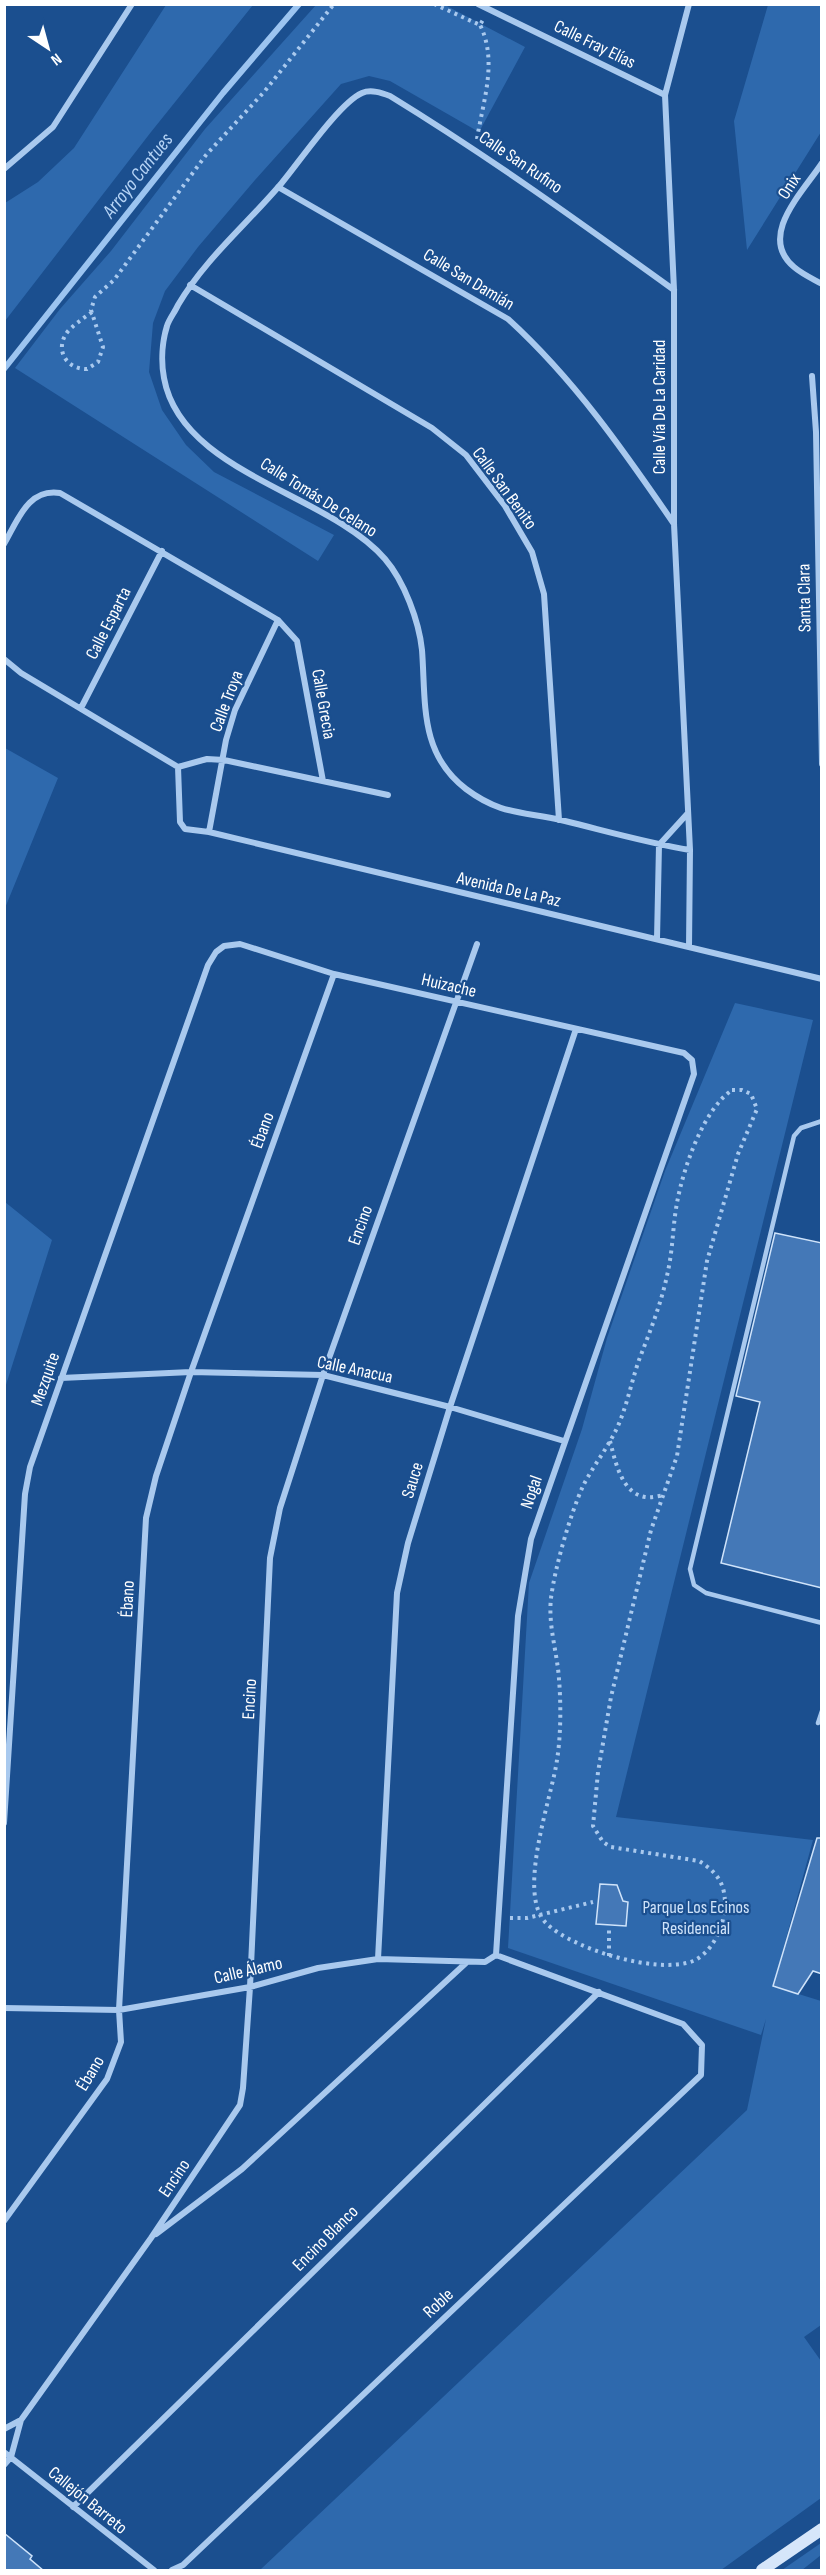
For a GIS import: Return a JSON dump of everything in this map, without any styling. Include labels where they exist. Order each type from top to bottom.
[{"type":"main road","points":[[762,2571],[822,2529]]},
{"type":"street","points":[[4,169],[53,127],[132,4]]},
{"type":"street","name":"Calle Fray Elías","points":[[478,4],[665,95]]},
{"type":"street","name":"Calle Vía De La Caridad","points":[[689,4],[665,95],[674,290],[674,524],[690,850],[689,946]]},
{"type":"street","name":"Calle San Rufino","points":[[344,107],[362,93],[378,91],[390,96],[476,149],[563,208],[674,290]]},
{"type":"street","name":"Calle Tomás De Celano","points":[[344,107],[278,188],[235,232],[190,285],[167,324],[162,352],[169,398],[190,430],[212,451],[370,544],[386,560],[398,578],[414,616],[422,648],[422,698],[428,734],[435,753],[447,772],[486,803],[507,812],[559,820],[659,845],[690,850]]},
{"type":"street","name":"Onix","points":[[822,163],[781,224],[778,238],[782,254],[794,267],[822,284]]},
{"type":"street","name":"Calle San Damián","points":[[278,188],[508,319],[540,348],[578,390],[674,524]]},
{"type":"street","name":"Calle San Benito","points":[[190,285],[432,428],[466,455],[505,506],[532,552],[544,594],[559,820]]},
{"type":"street","name":"Santa Clara","points":[[812,376],[819,433],[822,764]]},
{"type":"street","name":"Calle Grecia","points":[[4,544],[23,511],[37,495],[48,491],[67,497],[278,620],[297,641],[323,782]]},
{"type":"street","name":"Calle Esparta","points":[[81,708],[162,551]]},
{"type":"street","name":"Calle Troya","points":[[209,832],[226,740],[235,710],[278,620]]},
{"type":"street","points":[[4,660],[21,673],[178,767],[207,759],[224,760],[388,795]]},
{"type":"street","name":"Avenida De La Paz","points":[[178,767],[180,822],[185,829],[209,832],[822,978]]},
{"type":"street","points":[[657,939],[659,845],[688,813]]},
{"type":"street","name":"Huizache","points":[[208,964],[216,952],[224,946],[240,944],[334,974],[684,1053],[692,1060]]},
{"type":"street","name":"Encino","points":[[4,2465],[21,2420],[151,2238],[240,2105],[250,1987],[270,1558],[280,1508],[323,1375],[477,944]]},
{"type":"street","name":"Mezquite","points":[[4,1823],[25,1494],[30,1467],[208,964]]},
{"type":"street","name":"Ébano","points":[[4,2221],[107,2079],[121,2042],[119,2010],[146,1518],[156,1476],[334,974]]},
{"type":"street","name":"Sauce","points":[[378,1959],[397,1593],[408,1543],[450,1407],[576,1029]]},
{"type":"street","name":"Nogal","points":[[496,1955],[518,1616],[531,1539],[694,1074],[692,1060]]},
{"type":"street","name":"Calle Anacua","points":[[61,1378],[192,1372],[323,1375],[450,1407],[564,1441]]},
{"type":"street","points":[[496,1955],[599,1992]]},
{"type":"street","name":"Calle Álamo","points":[[4,2008],[119,2010],[250,1987],[318,1968],[378,1959],[485,1962],[496,1955]]},
{"type":"street","points":[[151,2238],[242,2169],[466,1962]]},
{"type":"street","name":"Roble","points":[[172,2571],[183,2565],[701,2075],[702,2045],[683,2024],[599,1992]]},
{"type":"street","name":"Encino Blanco","points":[[73,2507],[599,1992]]},
{"type":"street","name":"Encino","points":[[4,2429],[21,2420]]},
{"type":"street","name":"Callejón Barreto","points":[[8,2455],[154,2571]]},
{"type":"lane","points":[[822,1121],[801,1128],[794,1136],[690,1569],[694,1585],[706,1593],[822,1623]]},
{"type":"lane","points":[[818,1723],[822,1711]]},
{"type":"path","points":[[92,312],[67,332],[62,345],[61,354],[65,361],[81,369],[87,369],[102,356],[103,347],[92,312],[95,297],[114,280],[206,155],[264,92],[334,4]]},
{"type":"path","points":[[434,4],[480,25],[488,43],[490,63],[476,149]]},
{"type":"path","points":[[480,25],[488,9]]},
{"type":"path","points":[[732,1090],[742,1090],[751,1094],[757,1109],[738,1154],[707,1261],[684,1423],[665,1495],[651,1530],[611,1697],[598,1772],[593,1826],[603,1842],[611,1847],[699,1861],[711,1869],[720,1882],[725,1904],[713,1941],[700,1957],[691,1962],[649,1965],[609,1956],[562,1934],[545,1923],[535,1905],[534,1891],[540,1834],[557,1758],[559,1678],[550,1630],[551,1598],[562,1551],[583,1487],[610,1440],[625,1408],[639,1362],[652,1330],[669,1266],[676,1209],[685,1169],[701,1133],[724,1096],[732,1090]]},
{"type":"path","points":[[610,1440],[620,1473],[633,1492],[645,1497],[665,1495]]},
{"type":"path","points":[[510,1918],[541,1915],[593,1902]]},
{"type":"path","points":[[509,1928],[510,1906]]},
{"type":"path","points":[[609,1929],[609,1956]]},
{"type":"green space","points":[[166,5],[253,5],[151,132],[5,321],[5,203],[38,182],[74,148]]},
{"type":"green space","points":[[316,5],[445,5],[525,47],[479,132],[390,81],[369,76],[341,84],[198,247],[165,291],[153,323],[149,372],[162,410],[186,445],[214,472],[334,535],[318,561],[15,368],[60,309],[111,251],[205,129]]},
{"type":"green space","points":[[768,5],[821,5],[821,132],[747,250],[734,121]]},
{"type":"green space","points":[[5,748],[58,778],[5,908]]},
{"type":"green space","name":"Parque Los Ecinos Residencial","points":[[735,1003],[813,1020],[616,1817],[813,1840],[773,1986],[821,2001],[821,2325],[804,2337],[821,2361],[821,2498],[721,2570],[260,2570],[747,2110],[766,2019],[761,2035],[508,1948],[529,1583],[582,1429],[607,1338],[665,1171]]},
{"type":"green space","points":[[5,1202],[52,1240],[5,1388]]},
{"type":"green space","points":[[821,2543],[821,2555],[802,2570],[782,2570]]},
{"type":"building","points":[[775,1233],[822,1243],[822,1588],[721,1563],[760,1402],[736,1396]]},
{"type":"building","points":[[817,1838],[822,1838],[822,1974],[813,1971],[798,1994],[773,1986]]},
{"type":"building","points":[[600,1884],[617,1885],[623,1901],[628,1902],[626,1926],[596,1924]]},
{"type":"building","points":[[4,2533],[32,2556],[30,2559],[44,2571],[4,2571]]},
{"type":"waterway","name":"Arroyo Cantues","points":[[4,369],[223,93],[299,4]]}]
